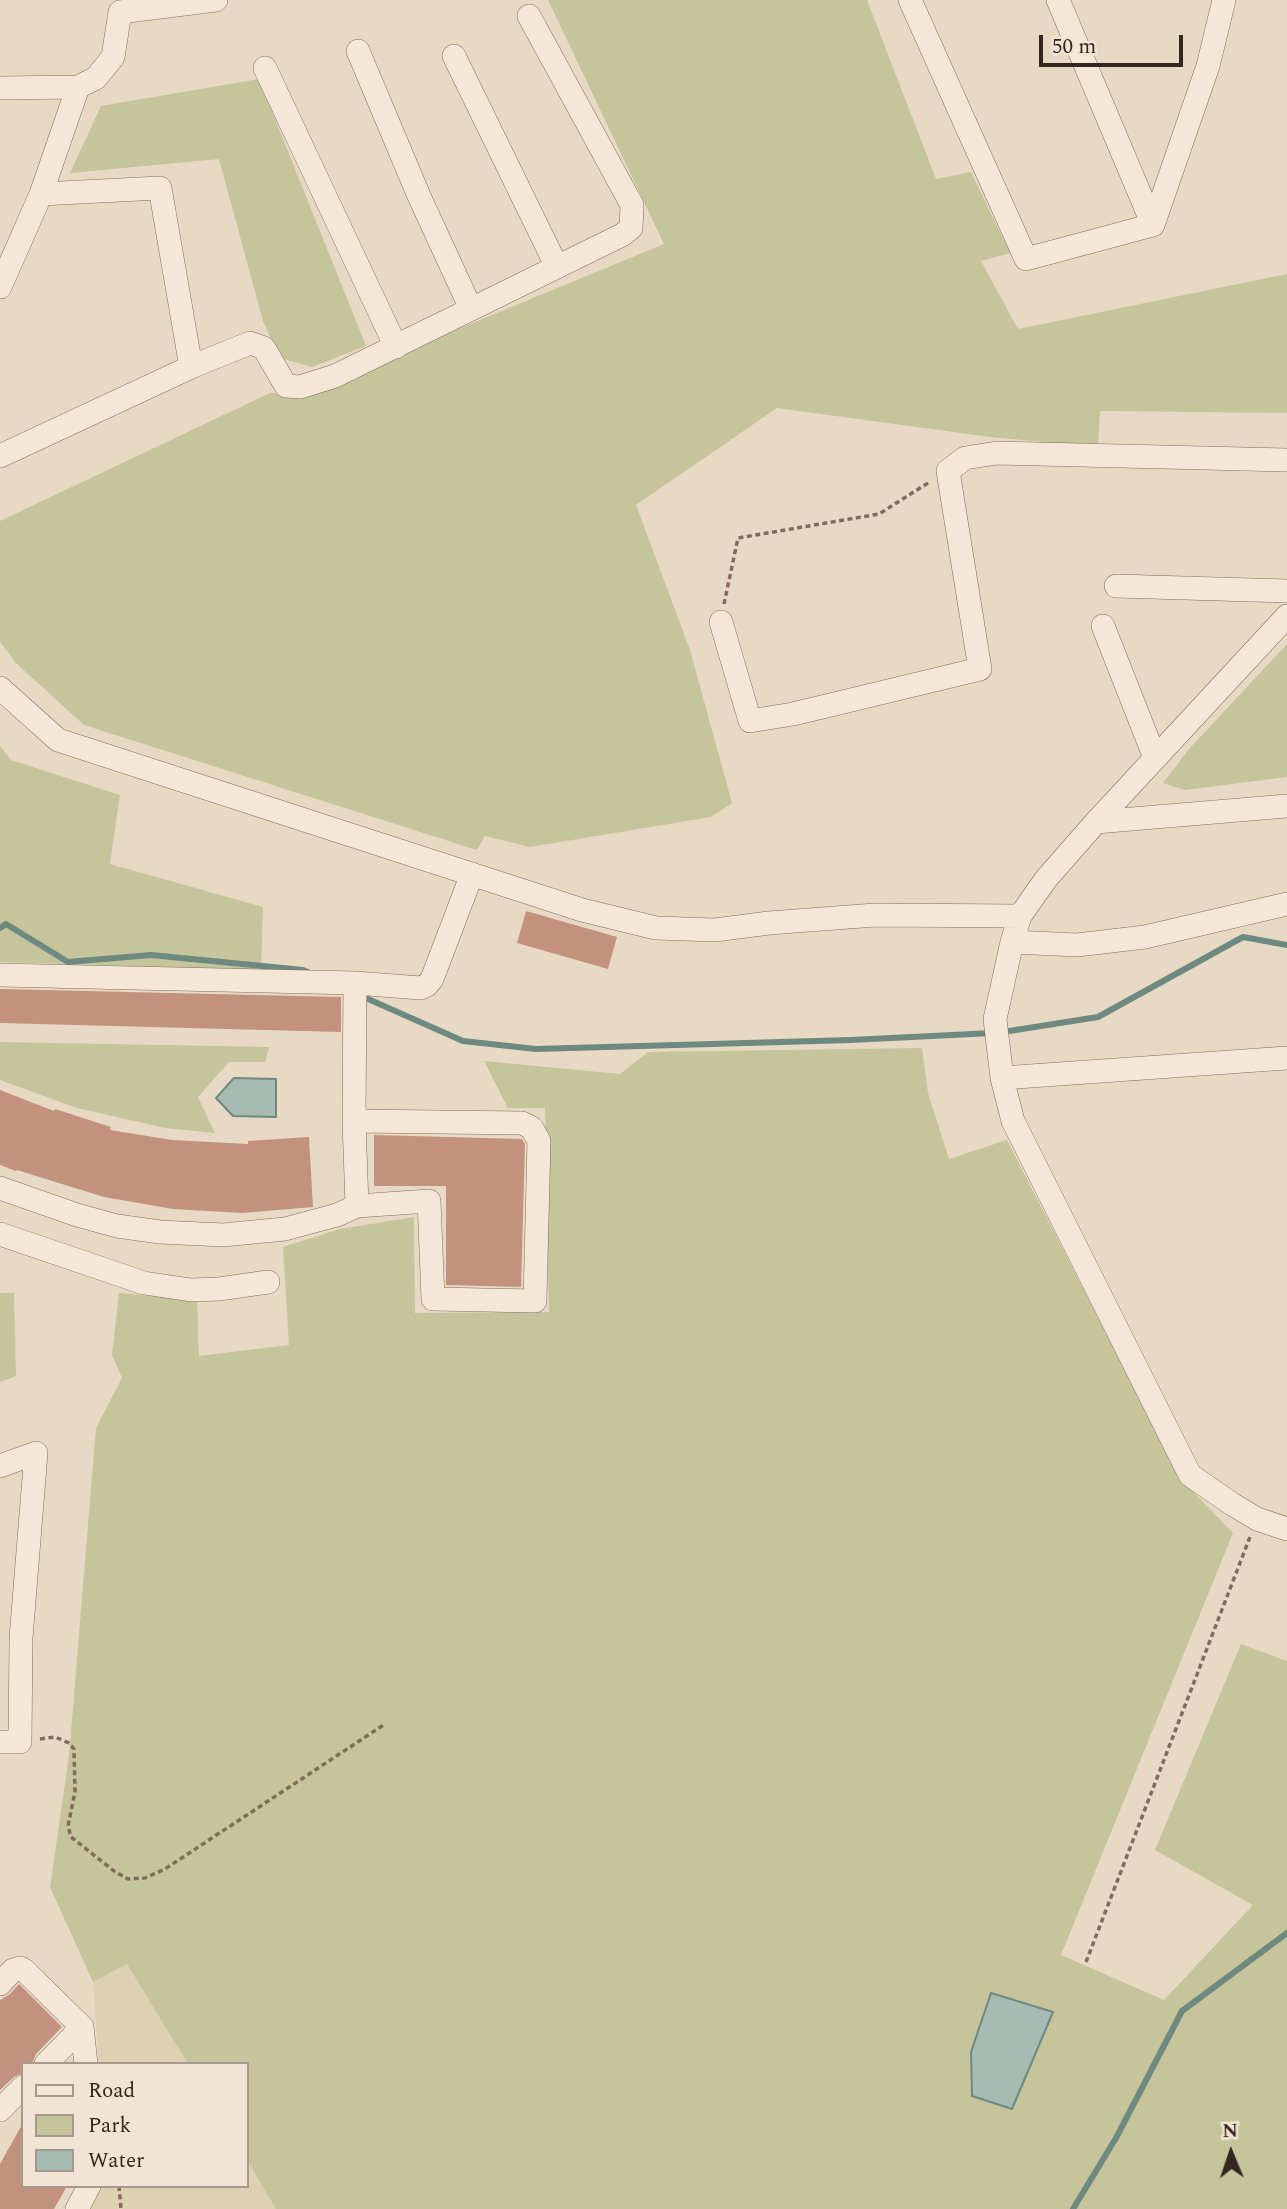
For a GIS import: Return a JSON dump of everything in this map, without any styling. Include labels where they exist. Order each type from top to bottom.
[{"type":"street","points":[[0,88],[78,86],[96,78],[113,57],[119,6],[216,0]]},
{"type":"street","points":[[910,0],[1026,259],[1153,225]]},
{"type":"street","points":[[1058,0],[1153,225]]},
{"type":"street","points":[[1153,225],[1208,66],[1224,0]]},
{"type":"street","points":[[0,456],[191,367],[250,343],[264,348],[286,386],[300,387],[335,376],[622,235],[631,228],[632,205],[528,16]]},
{"type":"street","points":[[358,51],[419,196],[471,309]]},
{"type":"street","points":[[454,56],[557,267]]},
{"type":"street","points":[[265,68],[396,346]]},
{"type":"street","points":[[0,287],[7,254],[41,194],[78,86]]},
{"type":"street","points":[[41,194],[160,188],[191,367]]},
{"type":"street","points":[[721,622],[750,721],[793,714],[980,669],[948,471],[965,458],[997,453],[1287,460]]},
{"type":"street","points":[[1116,586],[1287,591]]},
{"type":"street","points":[[1287,616],[1046,879],[1020,916],[995,1019],[1002,1078],[1013,1121],[1190,1475],[1257,1519],[1287,1530]]},
{"type":"street","points":[[1103,625],[1155,758]]},
{"type":"street","points":[[0,688],[58,740],[582,910],[656,928],[715,930],[875,915],[1020,916]]},
{"type":"street","points":[[1096,822],[1287,806]]},
{"type":"street","points":[[0,975],[355,983],[421,988],[432,979],[472,874]]},
{"type":"street","points":[[1012,942],[1077,946],[1145,937],[1287,904]]},
{"type":"street","points":[[355,983],[354,1121],[357,1206]]},
{"type":"street","points":[[1002,1078],[1287,1058]]},
{"type":"street","points":[[0,1188],[117,1226],[160,1232],[223,1235],[285,1228],[357,1206],[429,1201],[433,1299],[535,1301],[539,1141],[532,1128],[522,1123],[354,1121]]},
{"type":"street","points":[[0,1234],[144,1283],[191,1290],[268,1282]]},
{"type":"street","points":[[0,1466],[36,1453],[11,1638],[10,1742]]},
{"type":"street","points":[[0,1984],[13,1970],[24,1970],[82,2027],[86,2062]]},
{"type":"street","points":[[48,2062],[82,2027]]},
{"type":"street","points":[[0,2110],[21,2089]]},
{"type":"street","points":[[77,2209],[88,2188]]},
{"type":"path","points":[[721,622],[738,538],[879,514],[948,471]]},
{"type":"path","points":[[1086,1962],[1257,1519]]},
{"type":"path","points":[[10,1742],[55,1738],[69,1743],[74,1749],[75,1792],[68,1826],[71,1837],[128,1879],[145,1878],[165,1869],[385,1724]]},
{"type":"path","points":[[118,2188],[121,2209]]},
{"type":"shaded area","points":[[127,1964],[187,2062],[99,2062],[93,1982]]},
{"type":"shaded area","points":[[248,2162],[276,2209],[89,2209],[98,2188],[248,2188]]},
{"type":"green space","points":[[548,0],[867,0],[936,179],[971,172],[1010,253],[981,261],[1018,329],[1287,274],[1287,413],[1100,411],[1098,447],[990,437],[777,408],[636,505],[690,650],[732,803],[711,817],[530,847],[485,836],[477,850],[84,725],[17,664],[0,642],[0,521],[270,393],[303,393],[664,244]]},
{"type":"green space","points":[[259,79],[366,346],[312,367],[280,358],[263,321],[219,159],[70,173],[101,106]]},
{"type":"green space","points":[[1287,644],[1287,777],[1185,790],[1163,783],[1189,749]]},
{"type":"green space","points":[[0,746],[11,760],[120,795],[110,864],[263,907],[261,970],[0,962]]},
{"type":"green space","points":[[0,1042],[269,1047],[265,1062],[229,1062],[198,1097],[215,1133],[165,1128],[77,1108],[0,1080]]},
{"type":"green space","points":[[922,1048],[928,1093],[949,1159],[1007,1140],[1180,1478],[1233,1533],[1061,1955],[1164,2000],[1253,1905],[1155,1850],[1241,1644],[1287,1661],[1287,2209],[276,2209],[248,2162],[248,2062],[187,2062],[127,1964],[93,1982],[50,1887],[69,1756],[96,1428],[122,1378],[112,1355],[119,1293],[197,1300],[199,1356],[289,1345],[283,1247],[340,1229],[414,1217],[415,1313],[549,1312],[545,1108],[508,1108],[484,1061],[620,1074],[648,1052]]},
{"type":"green space","points":[[0,1293],[14,1293],[16,1376],[0,1382]]},
{"type":"water","points":[[234,1078],[276,1079],[276,1117],[233,1116],[216,1098]]},
{"type":"water","points":[[991,1993],[1053,2012],[1012,2109],[972,2096],[971,2052]]},
{"type":"building","points":[[526,911],[617,937],[608,969],[517,943]]},
{"type":"building","points":[[0,989],[341,997],[341,1032],[0,1023]]},
{"type":"building","points":[[0,1090],[54,1111],[55,1109],[111,1127],[110,1130],[172,1140],[248,1144],[248,1141],[309,1137],[313,1207],[242,1213],[173,1209],[104,1197],[16,1171],[0,1165]]},
{"type":"building","points":[[374,1135],[522,1139],[525,1144],[521,1287],[446,1285],[446,1186],[374,1186]]},
{"type":"building","points":[[19,1984],[62,2027],[36,2054],[33,2062],[21,2062],[21,2074],[0,2090],[0,2000]]},
{"type":"building","points":[[21,2127],[21,2188],[66,2188],[54,2209],[0,2209],[0,2164]]},
{"type":"waterway","points":[[0,928],[6,924],[68,962],[151,955],[303,970],[310,973]]},
{"type":"waterway","points":[[1003,1032],[1098,1017],[1243,937],[1287,945]]},
{"type":"waterway","points":[[359,995],[463,1041],[536,1049],[992,1033]]},
{"type":"waterway","points":[[1073,2209],[1116,2138],[1182,2011],[1287,1933]]}]
